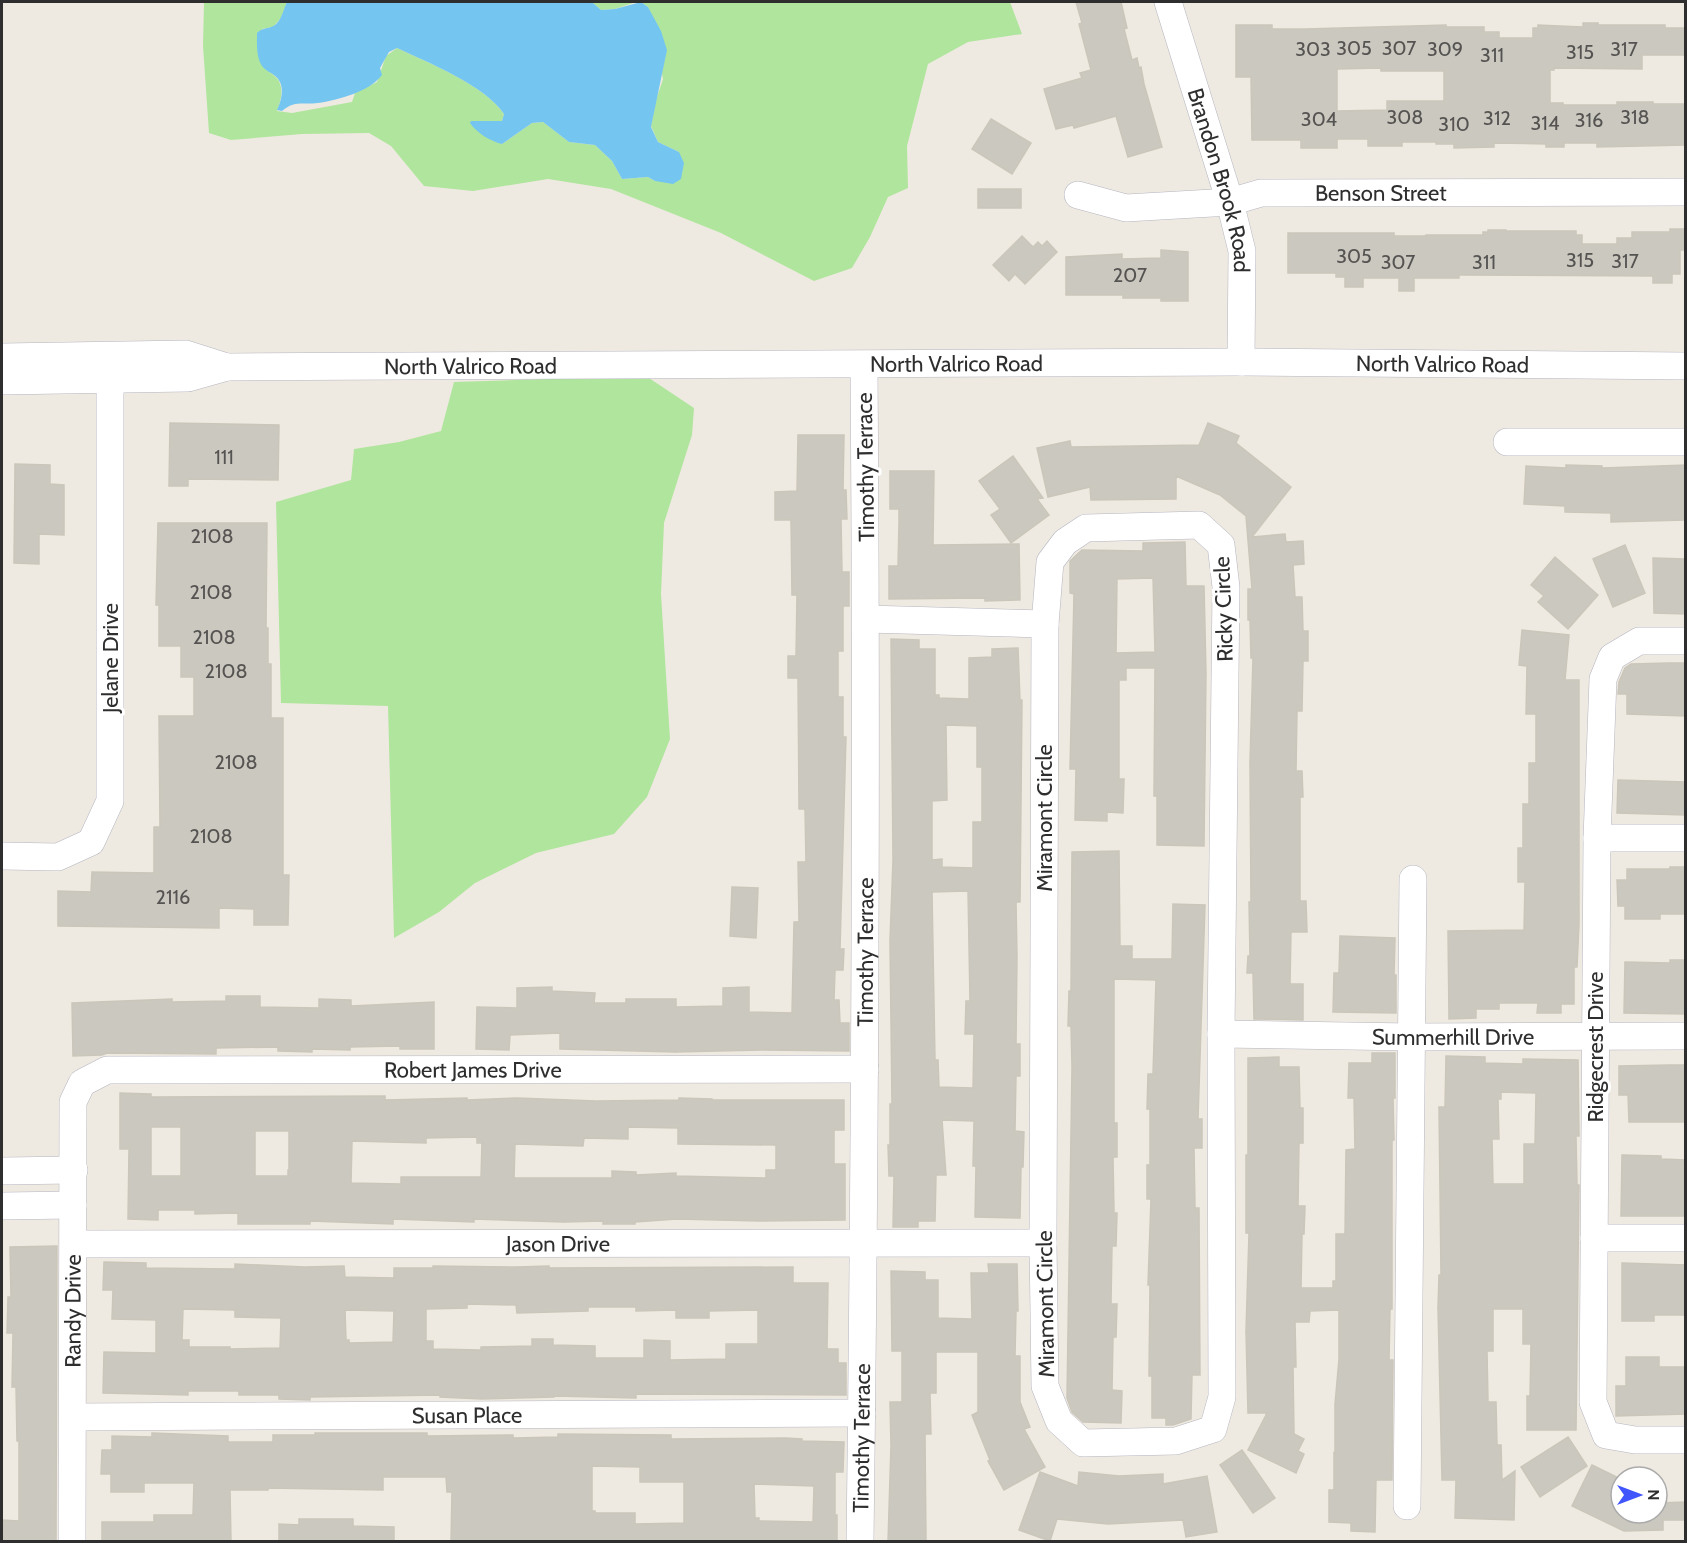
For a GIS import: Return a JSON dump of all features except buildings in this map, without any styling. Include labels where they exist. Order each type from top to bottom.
[{"type":"street","name":"Brandon Brook Road","points":[[1171,3],[1230,202],[1242,251],[1240,362]]},
{"type":"street","name":"Benson Street","points":[[1078,195],[1126,208],[1230,202],[1261,193],[1686,192]]},
{"type":"street","name":"North Valrico Road","points":[[2,357],[186,354],[227,367]]},
{"type":"street","name":"North Valrico Road","points":[[2,381],[188,378],[227,367],[1240,362],[1686,366]]},
{"type":"street","name":"Timothy Terrace","points":[[860,1542],[867,619],[864,365]]},
{"type":"street","name":"Jelane Drive","points":[[2,856],[58,856],[91,842],[110,801],[110,378]]},
{"type":"street","points":[[1507,442],[1686,442]]},
{"type":"street","name":"Ricky Circle","points":[[1045,624],[1050,562],[1065,542],[1086,528],[1199,525],[1221,545],[1226,587],[1221,1034]]},
{"type":"street","points":[[867,619],[1045,624]]},
{"type":"street","name":"Miramont Circle","points":[[1045,624],[1043,1243],[1045,1386],[1059,1421],[1083,1443],[1176,1441],[1213,1429],[1222,1397],[1221,1034]]},
{"type":"street","name":"Ridgecrest Drive","points":[[1686,641],[1639,641],[1612,657],[1603,679],[1597,838],[1593,1402],[1606,1435],[1635,1440],[1686,1440]]},
{"type":"street","points":[[1597,838],[1686,838]]},
{"type":"street","points":[[1407,1506],[1413,879]]},
{"type":"street","name":"Summerhill Drive","points":[[1221,1034],[1411,1037],[1686,1036]]},
{"type":"street","name":"Robert James Drive","points":[[82,1083],[107,1070],[865,1070]]},
{"type":"street","name":"Randy Drive","points":[[72,1542],[73,1102],[82,1083]]},
{"type":"street","points":[[2,1171],[74,1170]]},
{"type":"street","points":[[2,1206],[73,1205]]},
{"type":"street","points":[[1594,1238],[1686,1238]]},
{"type":"street","name":"Jason Drive","points":[[74,1244],[1043,1243]]},
{"type":"street","name":"Susan Place","points":[[73,1417],[862,1413]]},
{"type":"green space","points":[[204,2],[287,2],[281,18],[273,27],[262,29],[269,72],[278,79],[281,89],[281,100],[277,111],[292,113],[352,102],[355,93],[377,82],[386,56],[397,48],[455,76],[484,94],[495,104],[504,114],[502,121],[479,121],[502,144],[532,123],[543,122],[569,142],[595,145],[612,161],[622,179],[648,177],[655,181],[679,152],[658,142],[651,126],[655,103],[663,79],[648,7],[641,2],[1010,2],[1022,34],[968,42],[928,64],[907,146],[908,188],[888,197],[870,237],[852,268],[814,281],[721,233],[611,189],[548,179],[473,191],[424,186],[391,146],[369,133],[302,134],[231,140],[209,133],[203,46]]},
{"type":"green space","points":[[592,2],[636,2],[615,9],[601,10]]},
{"type":"green space","points":[[646,376],[694,408],[692,435],[664,523],[661,594],[670,739],[647,797],[614,834],[536,853],[475,883],[439,912],[394,938],[388,706],[281,703],[276,502],[351,480],[354,449],[399,442],[441,431],[454,382]]},
{"type":"water","points":[[287,2],[592,2],[601,10],[641,2],[648,7],[661,31],[667,50],[651,127],[658,142],[679,152],[684,163],[681,179],[673,184],[655,181],[648,177],[622,179],[612,161],[595,145],[569,142],[543,122],[532,123],[502,144],[493,141],[470,123],[471,121],[502,121],[504,114],[495,104],[484,94],[455,76],[397,48],[389,52],[380,68],[382,75],[361,91],[335,100],[295,104],[282,111],[277,110],[282,87],[278,79],[260,62],[257,33],[277,23]]}]
